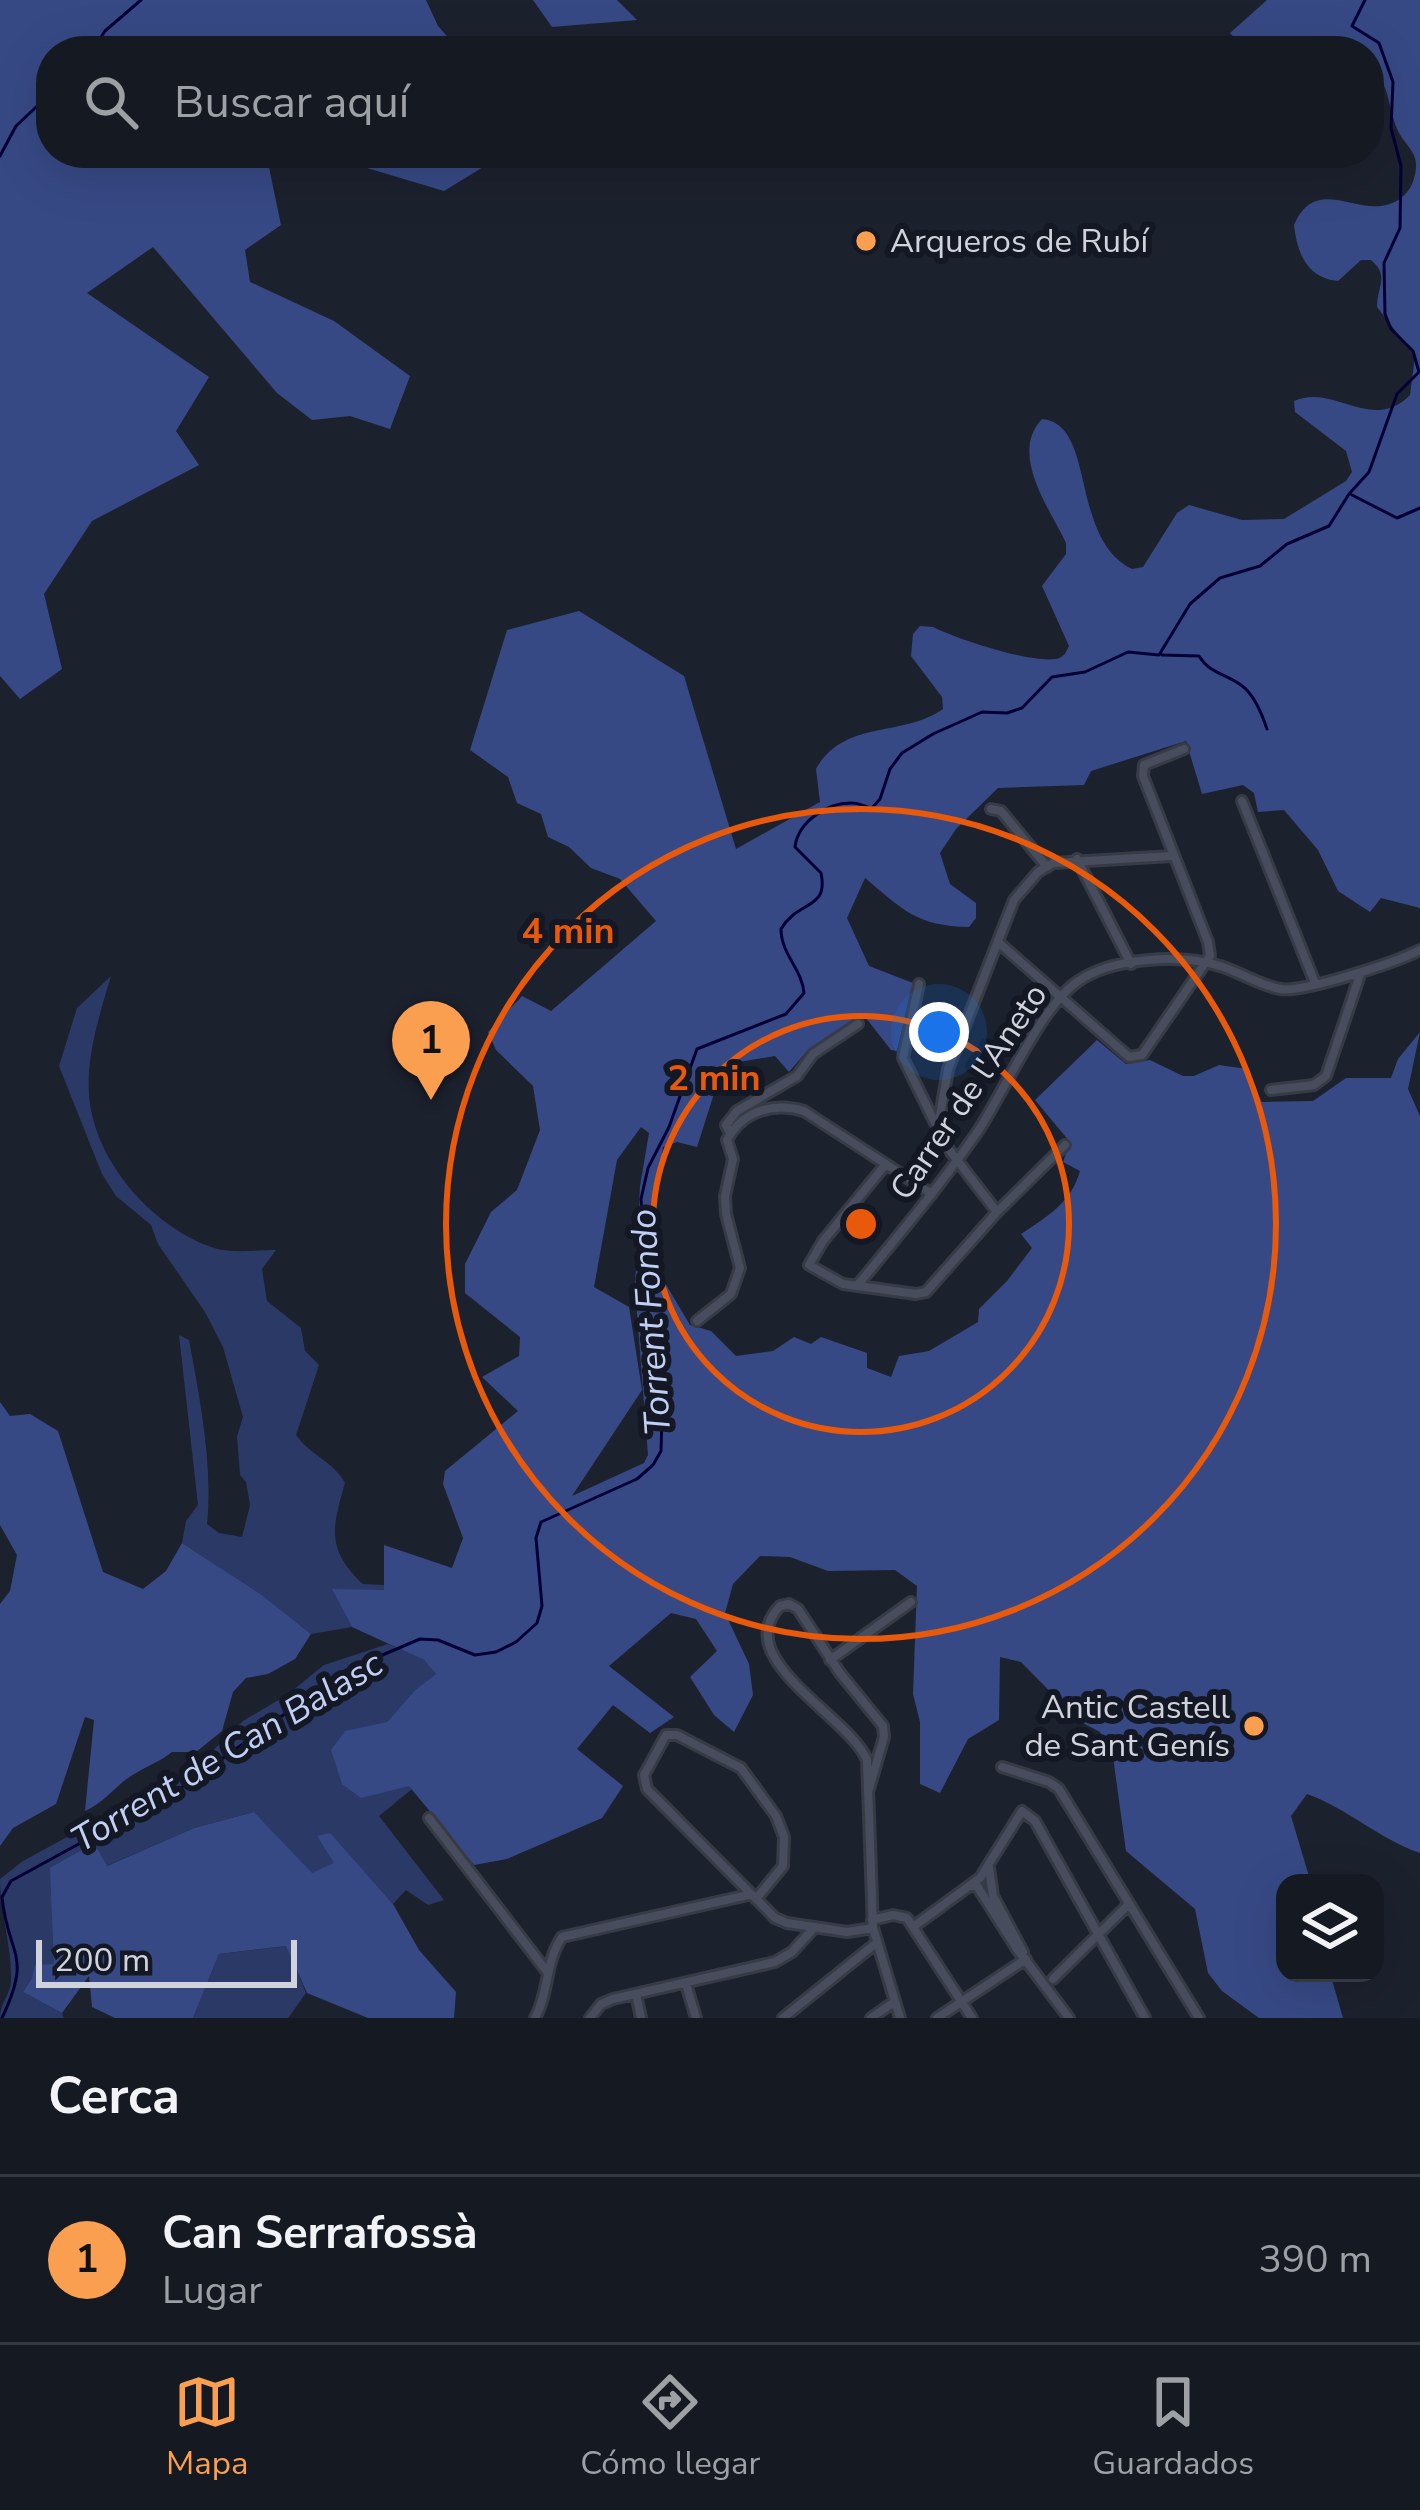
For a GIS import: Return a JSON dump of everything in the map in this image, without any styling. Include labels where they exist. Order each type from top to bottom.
[{"type":"street","points":[[998,942],[1129,1057],[1142,1055],[1207,963],[1208,942],[1143,776],[1144,765],[1154,758],[1184,749]]},
{"type":"street","points":[[1242,801],[1315,982]]},
{"type":"street","points":[[991,809],[1001,812],[1047,867]]},
{"type":"street","points":[[937,1130],[948,1069],[1014,900],[1047,867],[1077,859],[1172,856]]},
{"type":"street","points":[[1077,859],[1131,964]]},
{"type":"street","name":"Carrer de l'Aneto","points":[[857,1286],[956,1161],[1060,998],[1080,979],[1155,960],[1207,963],[1286,990],[1394,963],[1420,950]]},
{"type":"street","points":[[1271,1090],[1313,1085],[1326,1076],[1362,971]]},
{"type":"street","points":[[920,984],[903,1058],[937,1130],[997,1212]]},
{"type":"street","points":[[730,1133],[726,1125],[737,1111],[797,1076],[813,1054],[859,1024]]},
{"type":"street","points":[[697,1321],[731,1294],[740,1268],[724,1196],[733,1159],[727,1140],[742,1118],[767,1108],[788,1106],[804,1112],[932,1194]]},
{"type":"street","points":[[886,1164],[809,1265],[843,1284],[926,1292],[1065,1145]]},
{"type":"street","points":[[830,1660],[911,1602]]},
{"type":"street","points":[[868,1789],[884,1738],[883,1726],[789,1604],[773,1613],[766,1638],[772,1654],[788,1678],[856,1738],[867,1760],[872,1924],[900,2018]]},
{"type":"street","points":[[535,2018],[562,1937],[753,1897],[783,1866],[784,1837],[776,1816],[740,1768],[676,1735],[666,1735],[644,1775],[647,1789],[753,1897],[787,1923],[814,1928],[847,1932],[901,1916],[972,2018]]},
{"type":"street","points":[[1002,1766],[1059,1789],[1199,2018]]},
{"type":"street","points":[[913,1928],[970,1886],[1022,1811],[1035,1821],[1145,2018]]},
{"type":"street","points":[[429,1818],[548,1973]]},
{"type":"street","points":[[988,1865],[993,1896],[1026,1959]]},
{"type":"street","points":[[970,1886],[977,1886],[1069,2018]]},
{"type":"street","points":[[1053,1979],[1127,1906]]},
{"type":"street","points":[[590,2018],[601,2004],[775,1962],[792,1952],[814,1928]]},
{"type":"street","points":[[783,2018],[876,1943]]},
{"type":"street","points":[[937,2018],[1026,1959]]},
{"type":"street","points":[[686,1984],[695,2018]]},
{"type":"street","points":[[636,1994],[641,2018]]},
{"type":"street","points":[[871,2018],[895,2001]]},
{"type":"shaded area","points":[[0,0],[426,0],[447,36],[36,36],[36,168],[269,168],[281,225],[245,250],[250,282],[334,321],[410,376],[390,429],[350,416],[312,420],[277,393],[153,247],[87,293],[209,377],[176,431],[199,465],[92,521],[44,594],[62,669],[20,699],[0,676]]},
{"type":"shaded area","points":[[533,0],[617,0],[637,20],[552,27]]},
{"type":"shaded area","points":[[1267,0],[1420,0],[1420,908],[1381,898],[1370,912],[1338,891],[1318,850],[1284,810],[1258,812],[1254,793],[1243,785],[1202,794],[1186,741],[1091,771],[1084,785],[998,788],[956,829],[940,853],[950,884],[976,903],[976,918],[969,927],[912,914],[865,878],[847,918],[869,966],[913,983],[897,1051],[891,1050],[862,1013],[807,1051],[789,1072],[775,1056],[733,1063],[719,1078],[697,1147],[677,1142],[663,1147],[649,1256],[690,1325],[711,1331],[736,1356],[773,1351],[794,1337],[811,1344],[821,1337],[867,1353],[867,1368],[891,1377],[899,1356],[929,1351],[978,1322],[979,1309],[1032,1248],[1021,1234],[1071,1192],[1080,1171],[1063,1162],[1070,1142],[1035,1100],[1097,1040],[1126,1064],[1150,1060],[1183,1076],[1219,1065],[1247,1069],[1262,1102],[1313,1101],[1346,1078],[1391,1078],[1398,1059],[1420,1032],[1408,1089],[1420,1116],[1420,1853],[1307,1794],[1291,1816],[1308,1874],[1276,1874],[1276,1982],[1333,1982],[1343,2018],[1259,2018],[1222,1991],[1208,1973],[1195,1909],[1126,1851],[1113,1757],[1100,1732],[1079,1721],[1021,1662],[1000,1657],[999,1720],[968,1739],[940,1793],[920,1784],[920,1722],[913,1694],[917,1586],[895,1570],[828,1571],[790,1557],[760,1556],[733,1584],[725,1613],[749,1664],[753,1695],[734,1732],[714,1715],[690,1677],[717,1651],[696,1619],[671,1613],[609,1666],[674,1717],[650,1733],[613,1705],[577,1749],[623,1786],[602,1818],[507,1859],[474,1865],[409,1786],[361,1798],[342,1784],[331,1750],[345,1731],[387,1722],[436,1674],[424,1660],[352,1627],[332,1589],[384,1590],[384,1545],[452,1568],[463,1538],[443,1484],[445,1471],[518,1411],[482,1377],[519,1356],[520,1337],[465,1293],[465,1264],[491,1212],[517,1190],[540,1130],[533,1086],[496,1050],[488,1032],[522,996],[551,1011],[656,921],[620,879],[591,868],[569,847],[548,837],[541,814],[517,803],[508,777],[470,750],[507,630],[579,611],[684,676],[736,849],[820,802],[816,769],[842,743],[910,724],[943,709],[942,697],[911,656],[913,634],[920,626],[1029,657],[1056,659],[1064,654],[1069,646],[1042,586],[1066,554],[1066,543],[1035,481],[1029,448],[1042,419],[1059,426],[1070,440],[1099,533],[1112,554],[1132,569],[1143,567],[1177,513],[1189,505],[1242,520],[1284,519],[1346,481],[1352,472],[1346,451],[1295,412],[1294,401],[1324,398],[1381,410],[1396,406],[1410,395],[1415,356],[1377,307],[1381,276],[1377,266],[1361,260],[1338,281],[1318,275],[1301,254],[1294,225],[1316,201],[1387,205],[1408,192],[1416,160],[1395,124],[1384,86],[1384,36],[1230,33]],"holes":[[[641,1127],[649,1133],[640,1186],[635,1287],[648,1455],[644,1463],[572,1496],[642,1390],[629,1307],[594,1287],[617,1160]]]},
{"type":"shaded area","points":[[367,168],[482,168],[444,191]]},
{"type":"shaded area","points":[[111,976],[90,1065],[93,1119],[114,1166],[167,1223],[211,1247],[276,1250],[262,1269],[267,1301],[301,1328],[305,1351],[319,1365],[296,1435],[345,1483],[335,1526],[343,1560],[363,1584],[384,1585],[384,1590],[333,1590],[352,1627],[311,1634],[262,1595],[182,1543],[186,1521],[198,1505],[179,1335],[189,1340],[201,1409],[207,1524],[219,1533],[242,1537],[250,1505],[240,1475],[237,1436],[243,1417],[223,1347],[205,1312],[158,1244],[151,1225],[116,1196],[102,1174],[59,1066],[77,1008]]},
{"type":"shaded area","points":[[0,1402],[10,1416],[30,1414],[58,1431],[103,1572],[143,1589],[166,1571],[182,1543],[262,1595],[311,1634],[295,1659],[268,1674],[246,1678],[233,1692],[222,1731],[196,1752],[172,1752],[85,1811],[94,1720],[85,1717],[56,1804],[13,1828],[0,1846],[0,1604],[10,1591],[17,1555],[0,1525]]},
{"type":"shaded area","points":[[388,1644],[424,1660],[437,1674],[415,1690],[387,1722],[412,1789],[379,1816],[444,1900],[428,1905],[406,1890],[393,1904],[329,1833],[335,1863],[312,1874],[254,1812],[194,1828],[106,1866],[94,1844],[55,1965],[32,1978],[23,1992],[64,2018],[0,2018],[11,1980],[0,1879],[23,1861],[196,1767],[243,1721],[287,1695],[324,1665]]},
{"type":"shaded area","points":[[254,1812],[312,1873],[334,1863],[317,1836],[330,1833],[393,1904],[419,1950],[456,1992],[454,2018],[368,2018],[307,1993],[286,1946],[219,1954],[193,2018],[115,2018],[92,2007],[89,1976],[62,2013],[23,1992],[35,1965],[54,1964],[50,1868],[94,1843],[107,1866],[194,1828]]},
{"type":"shaded area","points":[[287,1946],[306,1993],[288,2018],[193,2018],[219,1954]]},
{"type":"waterway","points":[[102,36],[141,0]]},
{"type":"waterway","name":"Torrent Fondo","points":[[1365,0],[1352,26],[1368,36]]},
{"type":"waterway","name":"Torrent Fondo","points":[[2,2018],[17,1967],[2,1897],[11,1881],[181,1788],[345,1671],[420,1639],[438,1640],[475,1655],[516,1642],[537,1623],[542,1606],[536,1538],[541,1522],[637,1479],[653,1465],[661,1451],[662,1415],[651,1363],[641,1199],[648,1168],[669,1127],[697,1049],[786,1014],[804,993],[781,929],[821,893],[821,873],[795,847],[808,822],[843,804],[872,808],[902,753],[982,712],[1022,708],[1052,677],[1085,672],[1128,652],[1159,655],[1190,604],[1220,578],[1260,566],[1287,544],[1329,526],[1369,472],[1397,394],[1419,372],[1413,351],[1391,329],[1385,314],[1384,263],[1400,228],[1401,166],[1391,128],[1393,82],[1384,57]]},
{"type":"waterway","points":[[0,156],[16,126],[36,107]]},
{"type":"waterway","points":[[1352,495],[1397,518],[1420,508]]},
{"type":"waterway","points":[[1162,655],[1199,656],[1241,685],[1254,699],[1267,729]]},
{"type":"place","name":"Arqueros de Rubí","points":[[866,241]]},
{"type":"place","name":"Can Serrafossà","points":[[431,1100]]},
{"type":"place","name":"Antic Castell de Sant Genís","points":[[1254,1726]]},
{"type":"water label","name":"Torrent de Can Balasc","points":[[227,1752]]}]
